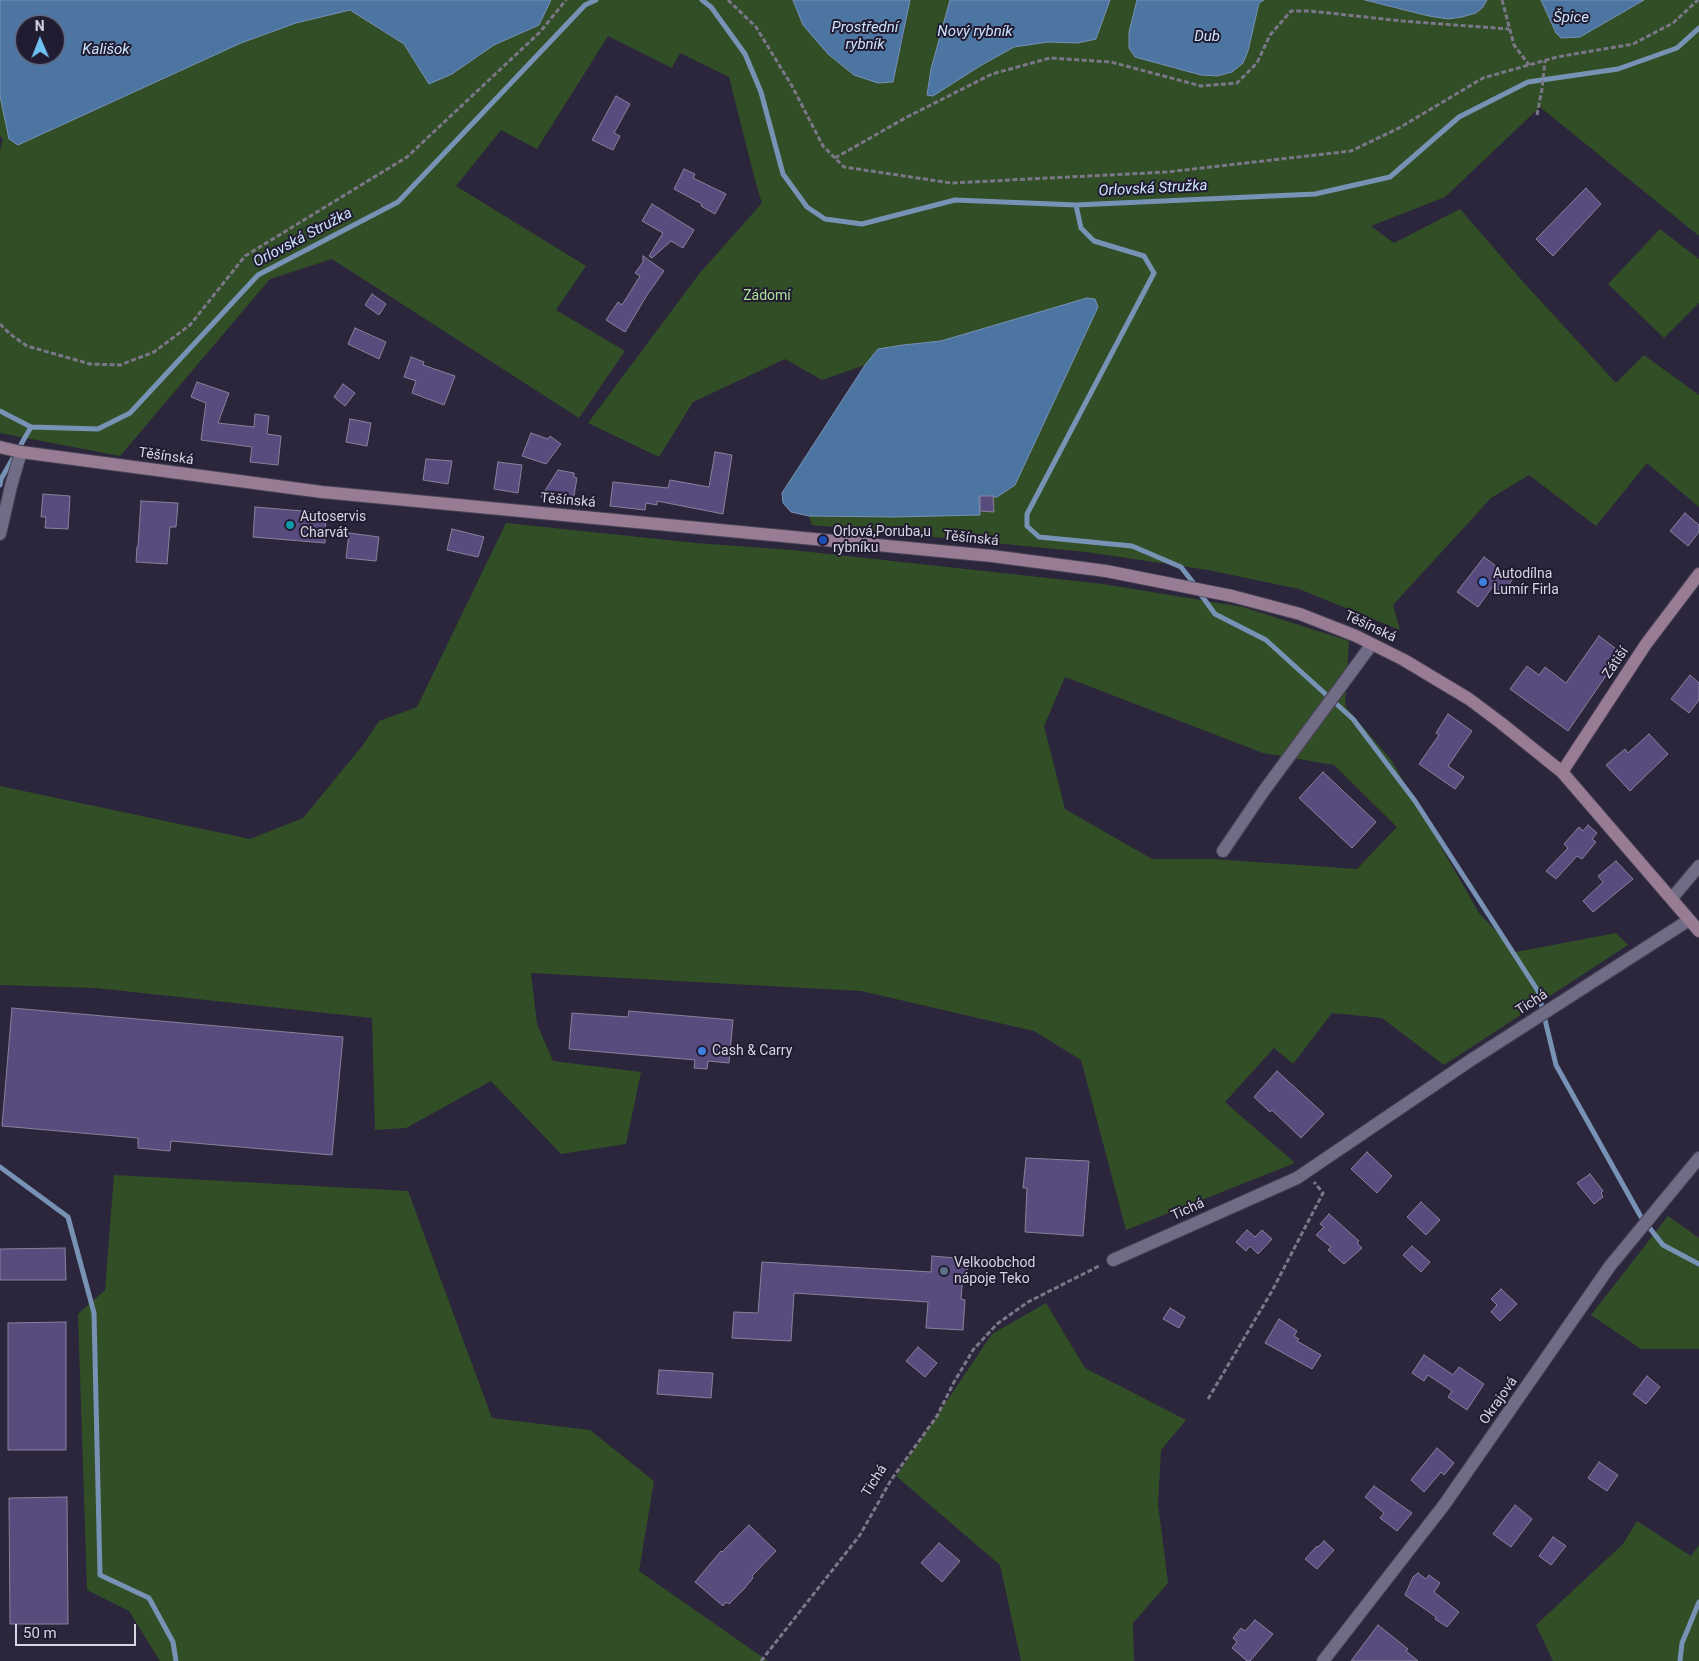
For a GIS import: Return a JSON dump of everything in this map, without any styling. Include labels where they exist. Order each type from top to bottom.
[{"type":"main road","name":"Těšínská","points":[[1,447],[22,452],[322,492],[992,556],[1106,571],[1232,596],[1300,614],[1372,644],[1436,678],[1469,699],[1562,772],[1699,931]]},
{"type":"main road","name":"Zátiší","points":[[1562,772],[1646,644],[1699,574]]},
{"type":"street","points":[[0,534],[11,486],[22,452]]},
{"type":"street","points":[[1223,851],[1263,792],[1372,644]]},
{"type":"street","points":[[1672,898],[1699,866]]},
{"type":"street","name":"Tichá","points":[[1113,1260],[1296,1178],[1471,1060],[1689,920]]},
{"type":"street","name":"Okrajová","points":[[1323,1661],[1444,1505],[1610,1266],[1699,1158]]},
{"type":"path","points":[[0,324],[27,346],[90,364],[120,365],[154,352],[190,325],[245,256],[407,157],[540,32],[566,0]]},
{"type":"path","points":[[728,0],[756,27],[792,86],[823,146],[844,167],[951,183],[1167,172],[1351,151],[1398,128],[1483,78],[1544,61],[1632,44],[1673,23],[1698,0]]},
{"type":"path","points":[[1502,0],[1514,45],[1529,65]]},
{"type":"path","points":[[835,158],[907,117],[992,74],[1050,58],[1111,62],[1201,86],[1237,83],[1257,63],[1270,35],[1291,11],[1310,11],[1509,30]]},
{"type":"path","points":[[1537,115],[1542,89],[1544,61]]},
{"type":"path","points":[[1208,1399],[1272,1291],[1324,1193],[1305,1172]]},
{"type":"path","name":"Tichá","points":[[761,1661],[860,1535],[891,1480],[937,1416],[973,1350],[997,1324],[1028,1302],[1113,1260]]},
{"type":"green space","name":"Zádomí","points":[[551,0],[793,0],[803,25],[901,48],[910,0],[950,0],[931,69],[927,95],[932,96],[1014,47],[1048,42],[1078,43],[1096,39],[1110,0],[1137,0],[1129,32],[1129,48],[1135,57],[1201,75],[1217,76],[1232,72],[1253,25],[1259,3],[1264,0],[1365,0],[1398,9],[1483,7],[1487,0],[1541,0],[1556,33],[1580,37],[1644,0],[1699,0],[1699,236],[1540,107],[1445,197],[1371,226],[1394,243],[1460,209],[1525,284],[1616,383],[1644,355],[1699,395],[1699,507],[1647,463],[1596,526],[1529,475],[1491,498],[1393,605],[1400,630],[1299,589],[1208,570],[1086,552],[812,525],[809,516],[896,517],[979,498],[997,497],[1015,485],[1097,308],[1095,299],[1087,298],[941,341],[878,349],[865,365],[822,380],[785,359],[693,402],[659,457],[588,423],[699,274],[762,203],[729,77],[680,53],[672,68],[608,36],[537,149],[501,130],[456,186],[586,266],[556,310],[625,351],[579,418],[332,259],[270,279],[120,456],[0,433],[0,151],[3,139],[0,136],[0,96],[9,139],[18,145],[241,43],[296,23],[350,10],[404,44],[430,84],[452,74],[494,45],[539,25]]},
{"type":"green space","points":[[1660,229],[1699,259],[1699,303],[1664,338],[1608,284]]},
{"type":"green space","points":[[506,523],[696,543],[792,550],[1103,584],[1243,607],[1349,641],[1345,706],[1392,761],[1479,913],[1516,952],[1616,933],[1628,945],[1444,1065],[1382,1018],[1332,1013],[1293,1064],[1274,1048],[1225,1102],[1295,1163],[1126,1230],[1081,1060],[1034,1031],[861,991],[531,973],[537,1024],[553,1061],[641,1072],[626,1144],[561,1154],[491,1081],[406,1128],[375,1130],[372,1018],[96,988],[0,985],[0,786],[250,839],[303,818],[363,745],[379,721],[417,707]],"holes":[[[1065,677],[1263,753],[1334,765],[1397,827],[1357,869],[1213,859],[1152,859],[1065,809],[1044,726]]]},
{"type":"green space","points":[[114,1175],[408,1191],[492,1418],[590,1430],[654,1481],[639,1571],[768,1661],[160,1661],[129,1611],[87,1590],[78,1314],[105,1290]]},
{"type":"green space","points":[[1668,1216],[1699,1238],[1699,1349],[1641,1349],[1591,1315]]},
{"type":"green space","points":[[1046,1303],[1085,1368],[1186,1420],[1161,1450],[1158,1504],[1168,1583],[1133,1623],[1134,1661],[1021,1661],[1000,1565],[896,1476],[992,1334]]},
{"type":"green space","points":[[1637,1521],[1691,1556],[1699,1545],[1699,1661],[1553,1661],[1536,1625],[1623,1544]]},
{"type":"water","name":"Kališok","points":[[0,0],[551,0],[539,25],[494,45],[452,74],[429,84],[404,44],[350,10],[296,23],[241,43],[18,145],[9,139],[0,96]]},
{"type":"water","name":"Prostřední rybník","points":[[793,0],[910,0],[893,82],[878,83],[854,75],[828,54],[803,25]]},
{"type":"water","name":"Nový rybník","points":[[950,0],[1110,0],[1096,39],[1078,43],[1048,42],[1014,47],[933,96],[927,95],[931,69]]},
{"type":"water","name":"Dub","points":[[1137,0],[1264,0],[1259,3],[1248,51],[1243,63],[1232,72],[1217,76],[1201,75],[1135,57],[1129,48],[1129,32]]},
{"type":"water","points":[[1365,0],[1487,0],[1476,13],[1448,19]]},
{"type":"water","name":"Špice","points":[[1541,0],[1644,0],[1580,37],[1561,38],[1556,33]]},
{"type":"water","points":[[1087,298],[1095,299],[1098,307],[1015,485],[997,497],[979,498],[980,515],[896,517],[809,516],[791,512],[783,503],[782,493],[865,365],[878,349],[941,341]]},
{"type":"building","points":[[616,96],[630,104],[614,133],[620,136],[613,150],[592,140]]},
{"type":"building","points":[[684,169],[695,174],[693,178],[726,194],[715,214],[701,206],[702,204],[674,189]]},
{"type":"building","points":[[1586,188],[1601,204],[1553,256],[1536,239]]},
{"type":"building","points":[[652,204],[694,230],[683,248],[671,241],[652,258],[649,256],[663,233],[642,221]]},
{"type":"building","points":[[643,256],[664,271],[625,332],[606,320],[618,302],[622,305],[640,276],[635,273],[643,262]]},
{"type":"building","points":[[372,294],[386,304],[379,315],[365,305]]},
{"type":"building","points":[[355,328],[386,342],[379,359],[348,344]]},
{"type":"building","points":[[411,357],[424,362],[423,365],[455,376],[444,405],[412,393],[416,381],[404,377]]},
{"type":"building","points":[[197,382],[229,393],[218,423],[254,427],[255,414],[269,416],[267,434],[281,436],[278,465],[250,462],[252,447],[201,440],[206,403],[191,397]]},
{"type":"building","points":[[343,384],[355,393],[345,406],[334,397]]},
{"type":"building","points":[[350,419],[371,423],[367,446],[346,442]]},
{"type":"building","points":[[531,433],[548,439],[550,436],[561,444],[546,464],[522,456]]},
{"type":"building","points":[[715,452],[732,455],[723,514],[657,501],[657,505],[646,503],[645,510],[610,506],[613,482],[668,488],[670,480],[709,487]]},
{"type":"building","points":[[426,459],[452,461],[448,484],[423,480]]},
{"type":"building","points":[[498,462],[522,465],[518,493],[494,489]]},
{"type":"building","points":[[558,470],[574,473],[574,477],[577,478],[573,501],[541,497]]},
{"type":"building","points":[[43,494],[70,496],[68,529],[45,528],[46,517],[41,517]]},
{"type":"building","points":[[980,496],[993,496],[994,512],[980,511]]},
{"type":"building","points":[[141,501],[178,503],[176,527],[170,527],[167,564],[136,562]]},
{"type":"building","name":"Autoservis Charvát","points":[[255,507],[326,513],[325,543],[253,537]]},
{"type":"building","points":[[1685,513],[1699,525],[1699,532],[1688,546],[1670,531]]},
{"type":"building","points":[[452,529],[484,537],[478,557],[447,550]]},
{"type":"building","points":[[349,533],[379,537],[376,561],[346,558]]},
{"type":"building","points":[[1484,557],[1513,579],[1502,593],[1493,586],[1478,607],[1457,592]]},
{"type":"building","points":[[1599,636],[1621,654],[1568,731],[1510,689],[1527,666],[1539,675],[1545,667],[1566,683]]},
{"type":"building","points":[[1690,675],[1699,683],[1699,700],[1689,713],[1671,699]]},
{"type":"building","points":[[1448,714],[1472,731],[1448,766],[1464,777],[1455,789],[1419,764],[1439,735],[1436,733]]},
{"type":"building","points":[[1649,734],[1668,754],[1630,791],[1606,765],[1625,749],[1628,753]]},
{"type":"building","points":[[1323,772],[1376,822],[1352,848],[1299,798]]},
{"type":"building","points":[[1588,825],[1597,833],[1592,839],[1596,842],[1582,859],[1577,856],[1556,879],[1546,871],[1568,848],[1564,844],[1579,827],[1583,831]]},
{"type":"building","points":[[1616,861],[1633,879],[1593,912],[1583,901],[1603,882],[1598,876]]},
{"type":"building","points":[[12,1008],[343,1037],[332,1155],[171,1141],[170,1151],[138,1148],[138,1138],[2,1126]]},
{"type":"building","points":[[629,1011],[733,1020],[729,1063],[708,1061],[707,1069],[694,1068],[695,1060],[569,1049],[572,1013],[628,1017]]},
{"type":"building","points":[[1277,1071],[1324,1114],[1301,1138],[1272,1110],[1270,1112],[1254,1097]]},
{"type":"building","points":[[1367,1152],[1392,1176],[1377,1193],[1351,1169]]},
{"type":"building","points":[[1026,1158],[1089,1161],[1083,1236],[1025,1232],[1027,1188],[1023,1188]]},
{"type":"building","points":[[1590,1174],[1603,1191],[1601,1193],[1603,1197],[1594,1204],[1577,1183]]},
{"type":"building","points":[[1421,1202],[1440,1220],[1426,1235],[1407,1217]]},
{"type":"building","points":[[1329,1214],[1359,1241],[1357,1243],[1362,1248],[1344,1264],[1328,1250],[1331,1247],[1316,1235],[1324,1227],[1320,1224]]},
{"type":"building","points":[[1247,1230],[1255,1237],[1262,1230],[1272,1239],[1258,1254],[1250,1246],[1246,1251],[1236,1242]]},
{"type":"building","points":[[1412,1246],[1430,1262],[1421,1272],[1403,1255]]},
{"type":"building","points":[[65,1248],[66,1280],[0,1280],[0,1249]]},
{"type":"building","points":[[932,1256],[968,1259],[967,1273],[963,1273],[961,1299],[965,1300],[963,1330],[926,1328],[928,1302],[794,1293],[791,1341],[732,1338],[734,1312],[758,1313],[762,1262],[931,1272]]},
{"type":"building","points":[[1501,1289],[1517,1304],[1500,1321],[1491,1312],[1497,1305],[1491,1299]]},
{"type":"building","points":[[1170,1308],[1185,1317],[1179,1328],[1163,1319]]},
{"type":"building","points":[[1279,1319],[1297,1331],[1294,1336],[1299,1339],[1297,1341],[1321,1355],[1312,1369],[1265,1343]]},
{"type":"building","points":[[66,1322],[66,1450],[8,1450],[8,1323]]},
{"type":"building","points":[[918,1347],[937,1363],[925,1377],[906,1361]]},
{"type":"building","points":[[1424,1355],[1453,1375],[1459,1367],[1484,1384],[1467,1410],[1448,1397],[1452,1391],[1428,1375],[1424,1381],[1412,1373]]},
{"type":"building","points":[[659,1370],[713,1373],[711,1398],[657,1394]]},
{"type":"building","points":[[1647,1376],[1660,1387],[1646,1404],[1633,1394]]},
{"type":"building","points":[[1437,1448],[1454,1463],[1444,1475],[1441,1472],[1424,1492],[1411,1480]]},
{"type":"building","points":[[1599,1462],[1618,1475],[1607,1491],[1588,1478]]},
{"type":"building","points":[[1374,1486],[1412,1513],[1397,1531],[1380,1518],[1384,1513],[1365,1497]]},
{"type":"building","points":[[67,1497],[68,1624],[10,1624],[9,1498]]},
{"type":"building","points":[[1515,1505],[1532,1519],[1511,1547],[1493,1534]]},
{"type":"building","points":[[749,1525],[776,1551],[752,1576],[753,1578],[744,1589],[729,1604],[726,1602],[723,1606],[695,1582],[721,1551]]},
{"type":"building","points":[[1553,1537],[1566,1546],[1551,1565],[1539,1556]]},
{"type":"building","points":[[1324,1541],[1334,1550],[1317,1569],[1305,1559]]},
{"type":"building","points":[[939,1543],[960,1561],[942,1582],[921,1563]]},
{"type":"building","points":[[1418,1573],[1426,1579],[1429,1575],[1440,1583],[1434,1592],[1459,1612],[1447,1627],[1405,1595],[1413,1577]]},
{"type":"building","points":[[1255,1620],[1273,1634],[1250,1661],[1247,1661],[1232,1648],[1237,1642],[1233,1638],[1241,1628],[1245,1631]]},
{"type":"building","points":[[1378,1625],[1408,1649],[1406,1651],[1418,1661],[1351,1661]]},
{"type":"waterway","name":"Orlovská Stružka","points":[[0,411],[31,427],[98,429],[130,413],[258,275],[398,202],[585,5],[596,0]]},
{"type":"waterway","name":"Orlovská Stružka","points":[[702,0],[711,7],[745,54],[761,92],[783,174],[807,207],[825,219],[862,224],[955,200],[1076,205],[1315,194],[1390,177],[1459,117],[1528,82],[1618,69],[1677,48],[1699,28]]},
{"type":"waterway","points":[[1076,205],[1081,228],[1094,241],[1144,256],[1154,273],[1027,514],[1027,526],[1039,537],[1132,546],[1181,567],[1195,585]]},
{"type":"waterway","points":[[0,485],[1,479],[31,427]]},
{"type":"waterway","points":[[1199,592],[1215,614],[1266,640],[1353,719],[1415,801],[1538,991],[1556,1065],[1641,1217],[1663,1245],[1699,1264]]},
{"type":"waterway","points":[[0,1167],[68,1217],[94,1313],[100,1575],[149,1598],[173,1642],[176,1661]]},
{"type":"waterway","points":[[1680,1661],[1682,1643],[1699,1602]]},
{"type":"place","name":"Autoservis Charvát","points":[[290,525]]},
{"type":"place","name":"Orlová,Poruba,u rybníku","points":[[823,540]]},
{"type":"place","name":"Autodílna Lumír Firla","points":[[1483,582]]},
{"type":"place","name":"Cash & Carry","points":[[702,1051]]},
{"type":"place","name":"Velkoobchod nápoje Teko","points":[[944,1271]]}]
